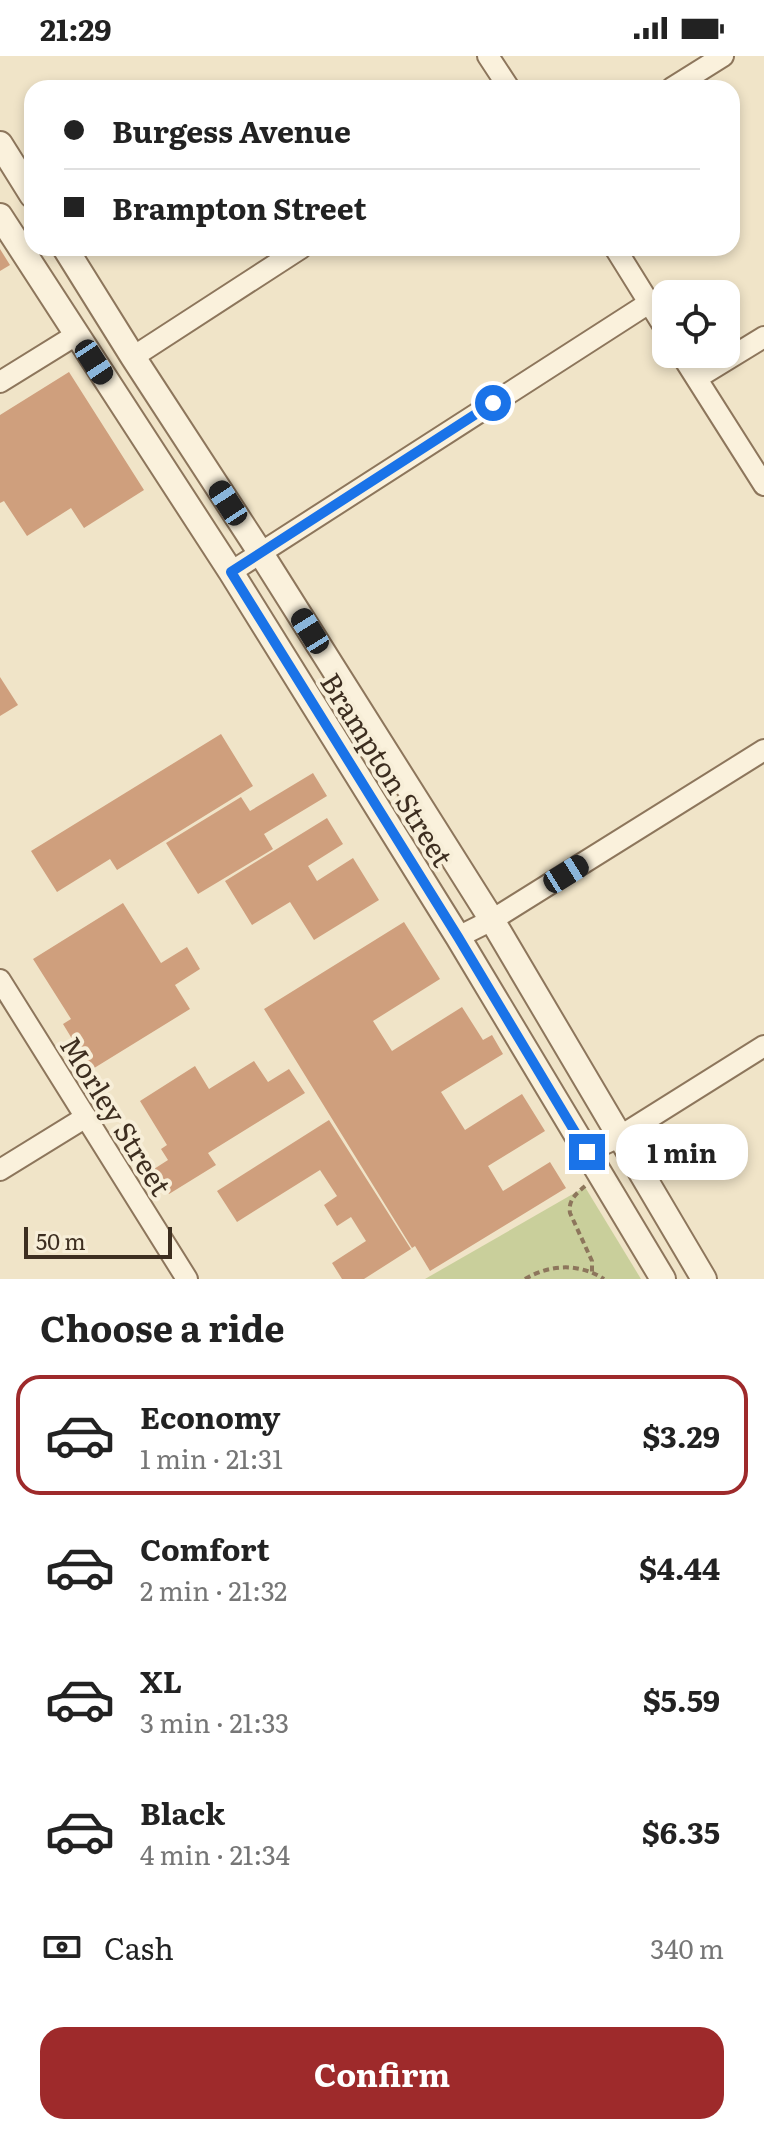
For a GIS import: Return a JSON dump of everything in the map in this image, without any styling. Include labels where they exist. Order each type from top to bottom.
[{"type":"street","points":[[488,56],[504,80]]},
{"type":"street","points":[[685,80],[723,56]]},
{"type":"street","points":[[0,144],[24,182]]},
{"type":"street","name":"Brampton Street","points":[[0,216],[24,254]]},
{"type":"street","name":"Brampton Street","points":[[26,256],[231,572],[458,937],[663,1279]]},
{"type":"street","name":"Brampton Street","points":[[70,256],[492,920],[704,1279]]},
{"type":"street","points":[[133,357],[289,256]]},
{"type":"street","points":[[620,256],[652,308]]},
{"type":"street","points":[[231,572],[649,303]]},
{"type":"street","points":[[0,382],[76,335]]},
{"type":"street","points":[[697,378],[764,337]]},
{"type":"street","points":[[690,368],[764,485]]},
{"type":"street","points":[[458,937],[492,920],[764,750]]},
{"type":"street","name":"Morley Street","points":[[0,980],[187,1279]]},
{"type":"street","points":[[592,1162],[619,1137],[764,1046]]},
{"type":"street","points":[[0,1170],[86,1117]]},
{"type":"path","points":[[592,1162],[569,1208],[592,1261],[592,1273]]},
{"type":"path","points":[[525,1279],[539,1271],[560,1266],[582,1268],[604,1279]]},
{"type":"green space","points":[[585,1187],[641,1279],[425,1279]]},
{"type":"building","points":[[0,249],[10,265],[0,271]]},
{"type":"building","points":[[69,372],[144,490],[84,528],[71,508],[27,536],[4,501],[0,503],[0,415]]},
{"type":"building","points":[[0,677],[18,705],[0,716]]},
{"type":"building","points":[[221,734],[253,786],[117,870],[110,859],[57,892],[31,851]]},
{"type":"building","points":[[313,773],[327,796],[264,834],[273,849],[198,894],[166,843],[241,797],[250,811]]},
{"type":"building","points":[[327,818],[343,844],[308,866],[317,881],[353,858],[379,900],[314,940],[290,902],[252,925],[225,881]]},
{"type":"building","points":[[123,903],[161,963],[187,947],[200,969],[175,985],[190,1009],[91,1070],[63,1024],[71,1019],[33,959]]},
{"type":"building","points":[[404,922],[440,979],[373,1021],[392,1051],[462,1007],[483,1040],[492,1035],[503,1054],[441,1092],[465,1130],[522,1094],[545,1131],[488,1166],[503,1191],[550,1162],[566,1188],[430,1271],[415,1246],[412,1248],[264,1009]]},
{"type":"building","points":[[254,1061],[268,1082],[289,1069],[305,1093],[208,1153],[216,1165],[169,1194],[154,1169],[168,1160],[161,1149],[167,1145],[140,1101],[195,1066],[209,1089]]},
{"type":"building","points":[[329,1120],[411,1249],[364,1279],[342,1279],[332,1263],[366,1241],[351,1217],[337,1226],[324,1205],[337,1196],[320,1170],[237,1222],[217,1191]]},
{"type":"route","points":[[493,403],[231,572],[458,937],[587,1152]]}]
